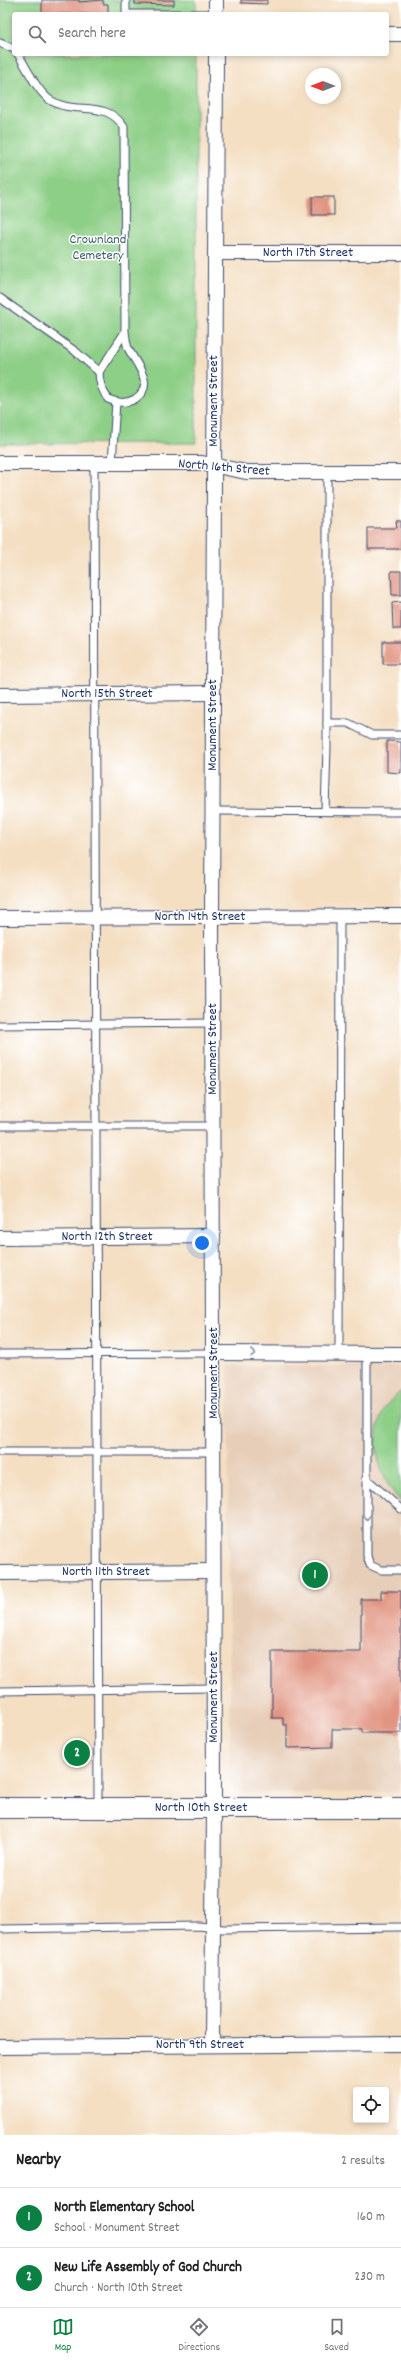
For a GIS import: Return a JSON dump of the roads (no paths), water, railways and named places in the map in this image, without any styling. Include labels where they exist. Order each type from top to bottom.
[{"type":"main road","name":"North 10th Street","points":[[0,1808],[401,1808]]},
{"type":"street","points":[[216,0],[216,12]]},
{"type":"street","points":[[389,34],[401,34]]},
{"type":"street","name":"Monument Street","points":[[212,2044],[214,1808],[214,1353],[212,917],[216,56]]},
{"type":"street","name":"North 17th Street","points":[[215,253],[401,253]]},
{"type":"street","name":"North 16th Street","points":[[0,463],[112,462],[213,465],[246,472],[401,472]]},
{"type":"street","name":"North 15th Street","points":[[0,695],[213,693]]},
{"type":"street","name":"North 14th Street","points":[[0,918],[401,916]]},
{"type":"street","name":"North 12th Street","points":[[0,1238],[213,1236]]},
{"type":"street","points":[[214,1353],[401,1354]]},
{"type":"street","name":"North 11th Street","points":[[0,1573],[213,1571]]},
{"type":"street","name":"North 9th Street","points":[[0,2047],[212,2044],[401,2044]]},
{"type":"lane","points":[[126,0],[126,12]]},
{"type":"lane","points":[[19,56],[49,99],[70,106],[108,112],[118,118],[124,127],[124,332],[128,347],[142,370],[145,384],[142,393],[137,398],[130,402],[116,402],[108,399],[100,386],[99,372],[124,332]]},
{"type":"lane","points":[[0,298],[75,351],[99,372]]},
{"type":"lane","points":[[112,462],[116,402]]},
{"type":"lane","points":[[94,463],[98,1808]]},
{"type":"lane","points":[[325,811],[327,723],[327,472]]},
{"type":"lane","points":[[327,723],[348,723],[372,734],[401,735]]},
{"type":"lane","points":[[213,811],[401,812]]},
{"type":"lane","points":[[339,1354],[340,916]]},
{"type":"lane","points":[[0,1025],[213,1023]]},
{"type":"lane","points":[[0,1126],[213,1126]]},
{"type":"lane","points":[[0,1354],[214,1353]]},
{"type":"lane","points":[[367,1354],[367,1556],[370,1565],[381,1570],[401,1570]]},
{"type":"lane","points":[[0,1452],[213,1452]]},
{"type":"lane","points":[[366,1478],[401,1509]]},
{"type":"lane","points":[[0,1691],[214,1688]]},
{"type":"lane","points":[[0,1929],[401,1927]]},
{"type":"place","name":"North Elementary School","points":[[315,1575]]},
{"type":"place","name":"New Life Assembly of God Church","points":[[77,1753]]},
{"type":"park label","name":"Crownland Cemetery","points":[[98,248]]}]
